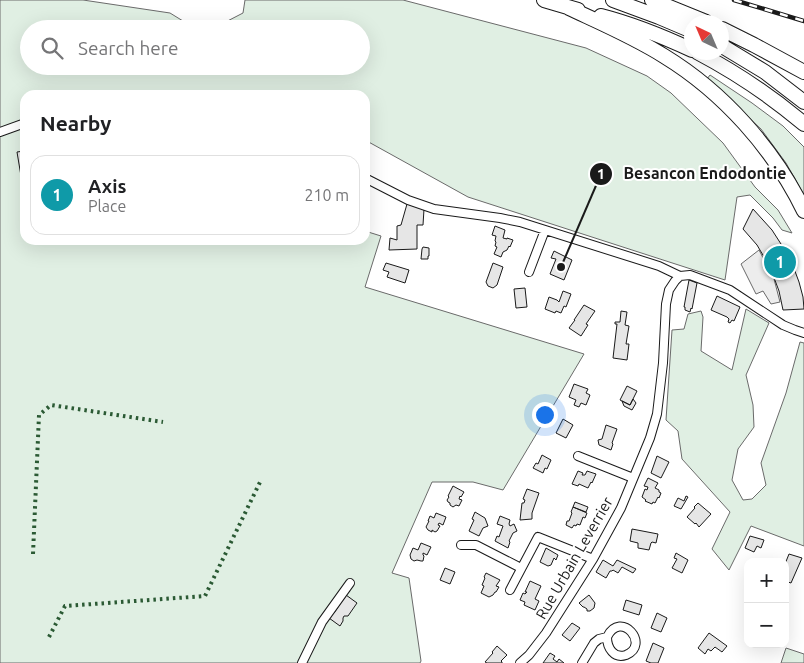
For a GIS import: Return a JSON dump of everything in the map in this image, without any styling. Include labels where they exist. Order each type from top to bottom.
[{"type":"highway","points":[[544,0],[621,22],[684,46]]},
{"type":"highway","points":[[613,0],[684,28]]},
{"type":"highway","points":[[652,0],[689,15]]},
{"type":"highway","points":[[569,8],[650,48],[682,68],[708,88],[764,147],[788,181],[804,211]]},
{"type":"highway","points":[[729,32],[804,72]]},
{"type":"highway","points":[[729,50],[765,72],[804,102]]},
{"type":"highway","points":[[711,60],[770,96],[804,124]]},
{"type":"street","points":[[0,132],[20,126]]},
{"type":"street","points":[[370,181],[408,200],[434,209],[520,222],[659,266],[680,276],[690,275],[730,290],[783,325],[804,333]]},
{"type":"street","points":[[529,272],[545,230]]},
{"type":"street","name":"Rue Urbain Leverrier","points":[[520,663],[529,655],[546,632],[593,559],[621,508],[650,438],[657,414],[663,363],[666,304],[669,290],[680,276]]},
{"type":"street","points":[[578,456],[633,478]]},
{"type":"street","points":[[510,590],[538,537],[593,559]]},
{"type":"street","points":[[460,545],[476,545],[521,568]]},
{"type":"street","points":[[302,663],[322,622],[350,583]]},
{"type":"street","points":[[582,663],[594,643],[599,639],[607,638]]},
{"type":"green space","points":[[0,0],[83,0],[170,13],[181,20],[20,20],[20,75],[370,75],[370,20],[229,20],[243,13],[245,0],[403,0],[586,48],[647,76],[671,93],[723,143],[755,187],[778,210],[792,233],[782,230],[750,195],[737,197],[725,280],[468,197],[370,143],[370,90],[20,90],[20,245],[370,245],[370,233],[381,236],[365,287],[584,354],[503,490],[473,482],[432,482],[392,573],[409,578],[420,663],[0,663]]},
{"type":"green space","points":[[710,75],[783,126],[804,147],[804,195],[786,163],[761,129],[707,79]]},
{"type":"green space","points":[[746,309],[769,323],[746,375],[753,405],[754,427],[738,449],[732,480],[743,500],[752,499],[766,485],[761,463],[786,393],[800,342],[804,343],[804,546],[751,526],[729,570],[712,549],[730,512],[682,459],[678,431],[666,420],[672,330],[684,329],[688,314],[701,311],[703,317],[701,351],[732,370]]},
{"type":"green space","points":[[786,648],[804,654],[804,663],[781,663]]},
{"type":"shaded area","points":[[759,250],[774,279],[780,302],[771,304],[763,291],[756,294],[741,264]]},
{"type":"building","points":[[17,152],[20,152],[20,170]]},
{"type":"building","points":[[407,204],[424,209],[423,225],[417,225],[417,249],[389,250],[390,238],[397,240],[397,226],[401,225]]},
{"type":"building","points":[[753,209],[772,230],[790,258],[799,282],[804,309],[783,310],[779,291],[770,267],[757,245],[743,229]]},
{"type":"building","points":[[495,226],[505,230],[503,238],[513,240],[510,247],[503,252],[501,257],[494,254],[497,247],[495,246],[496,236],[492,235]]},
{"type":"building","points":[[423,247],[429,248],[428,259],[421,259]]},
{"type":"building","points":[[554,251],[572,260],[564,280],[550,274],[556,259],[551,258]]},
{"type":"building","points":[[386,263],[409,270],[405,283],[387,277],[389,272],[383,270]]},
{"type":"building","points":[[493,263],[503,267],[497,285],[493,288],[488,286],[486,282]]},
{"type":"building","points":[[689,280],[697,283],[690,312],[685,310],[684,307]]},
{"type":"building","points":[[525,288],[527,307],[516,308],[514,289]]},
{"type":"building","points":[[563,291],[571,294],[566,307],[564,306],[561,313],[545,309],[549,297],[559,302]]},
{"type":"building","points":[[717,296],[740,307],[734,321],[732,320],[730,323],[727,317],[711,310]]},
{"type":"building","points":[[584,305],[595,311],[586,324],[588,325],[581,336],[569,328]]},
{"type":"building","points":[[621,311],[627,312],[625,325],[629,326],[626,344],[629,344],[627,360],[613,358],[617,324],[615,322],[620,322]]},
{"type":"building","points":[[574,384],[588,389],[586,393],[590,395],[586,405],[581,403],[579,407],[574,405],[576,400],[569,397]]},
{"type":"building","points":[[627,386],[637,391],[630,405],[620,400]]},
{"type":"building","points":[[633,399],[636,403],[632,410],[624,406],[622,401],[630,405]]},
{"type":"building","points":[[563,419],[573,425],[566,438],[556,433]]},
{"type":"building","points":[[606,425],[617,429],[611,450],[599,445],[598,440],[602,439]]},
{"type":"building","points":[[542,455],[551,460],[543,473],[533,468],[536,463],[538,464]]},
{"type":"building","points":[[657,456],[669,462],[661,478],[651,473]]},
{"type":"building","points":[[578,471],[583,473],[582,475],[585,475],[587,471],[596,474],[588,488],[579,484],[578,486],[572,484]]},
{"type":"building","points":[[648,478],[658,483],[655,488],[661,493],[655,503],[653,502],[652,504],[645,501],[642,497],[645,489],[647,490],[648,487],[644,486]]},
{"type":"building","points":[[453,486],[464,492],[460,496],[459,499],[462,500],[459,506],[453,507],[447,500]]},
{"type":"building","points":[[527,489],[539,493],[532,513],[532,519],[520,520],[522,503],[524,503],[525,500],[523,499]]},
{"type":"building","points":[[686,496],[688,497],[681,509],[674,506],[678,498],[684,501]]},
{"type":"building","points":[[575,502],[588,507],[586,512],[573,507]]},
{"type":"building","points":[[698,503],[711,514],[699,527],[687,517]]},
{"type":"building","points":[[573,507],[587,513],[580,525],[574,525],[572,528],[566,525]]},
{"type":"building","points":[[475,512],[485,518],[488,526],[483,528],[479,536],[469,531]]},
{"type":"building","points":[[436,513],[446,517],[443,525],[439,523],[438,525],[440,526],[437,531],[432,530],[432,532],[426,527],[430,516],[434,518]]},
{"type":"building","points":[[500,516],[510,520],[510,526],[514,524],[517,531],[513,533],[508,548],[495,541],[497,536],[499,537],[503,526],[497,524]]},
{"type":"building","points":[[632,529],[658,534],[656,543],[651,543],[649,550],[638,548],[638,543],[630,541]]},
{"type":"building","points":[[750,536],[764,540],[761,548],[757,546],[754,552],[745,548]]},
{"type":"building","points":[[421,543],[431,547],[427,555],[423,553],[423,561],[414,561],[410,555],[413,548],[418,550]]},
{"type":"building","points":[[546,548],[558,555],[556,560],[554,558],[551,565],[548,566],[540,562]]},
{"type":"building","points":[[676,553],[688,560],[682,573],[672,568],[677,559],[674,558]]},
{"type":"building","points":[[789,554],[802,558],[791,583],[789,582],[789,558],[787,558]]},
{"type":"building","points":[[603,560],[613,566],[617,560],[636,569],[633,573],[622,567],[618,573],[613,570],[610,571],[606,578],[596,572]]},
{"type":"building","points":[[445,568],[455,572],[450,584],[440,580]]},
{"type":"building","points":[[486,573],[500,580],[496,586],[499,587],[496,592],[489,597],[481,593]]},
{"type":"building","points":[[530,581],[541,586],[535,599],[539,601],[535,610],[524,605],[525,602],[520,600],[523,593],[527,592],[525,592]]},
{"type":"building","points":[[346,595],[357,603],[348,616],[344,616],[340,626],[329,618]]},
{"type":"building","points":[[589,595],[595,603],[594,608],[587,611],[579,603]]},
{"type":"building","points":[[626,600],[642,605],[639,615],[623,610]]},
{"type":"building","points":[[657,613],[667,618],[661,632],[651,628]]},
{"type":"building","points":[[572,623],[580,628],[570,641],[562,635]]},
{"type":"building","points":[[709,633],[727,646],[722,652],[715,647],[711,651],[708,649],[705,654],[698,648]]},
{"type":"building","points":[[653,643],[664,648],[658,663],[646,661]]},
{"type":"building","points":[[497,646],[507,655],[501,661],[502,663],[485,662],[493,653]]},
{"type":"building","points":[[550,653],[555,656],[553,659],[557,662],[559,659],[564,663],[543,663]]},
{"type":"railway","points":[[734,0],[804,21]]},
{"type":"hedge","points":[[33,554],[39,415],[51,405],[163,422]]},
{"type":"hedge","points":[[49,637],[65,606],[205,596],[261,480]]},
{"type":"place","name":"Axis","points":[[780,262]]},
{"type":"place","name":"Besancon Endodontie","points":[[561,267]]}]
